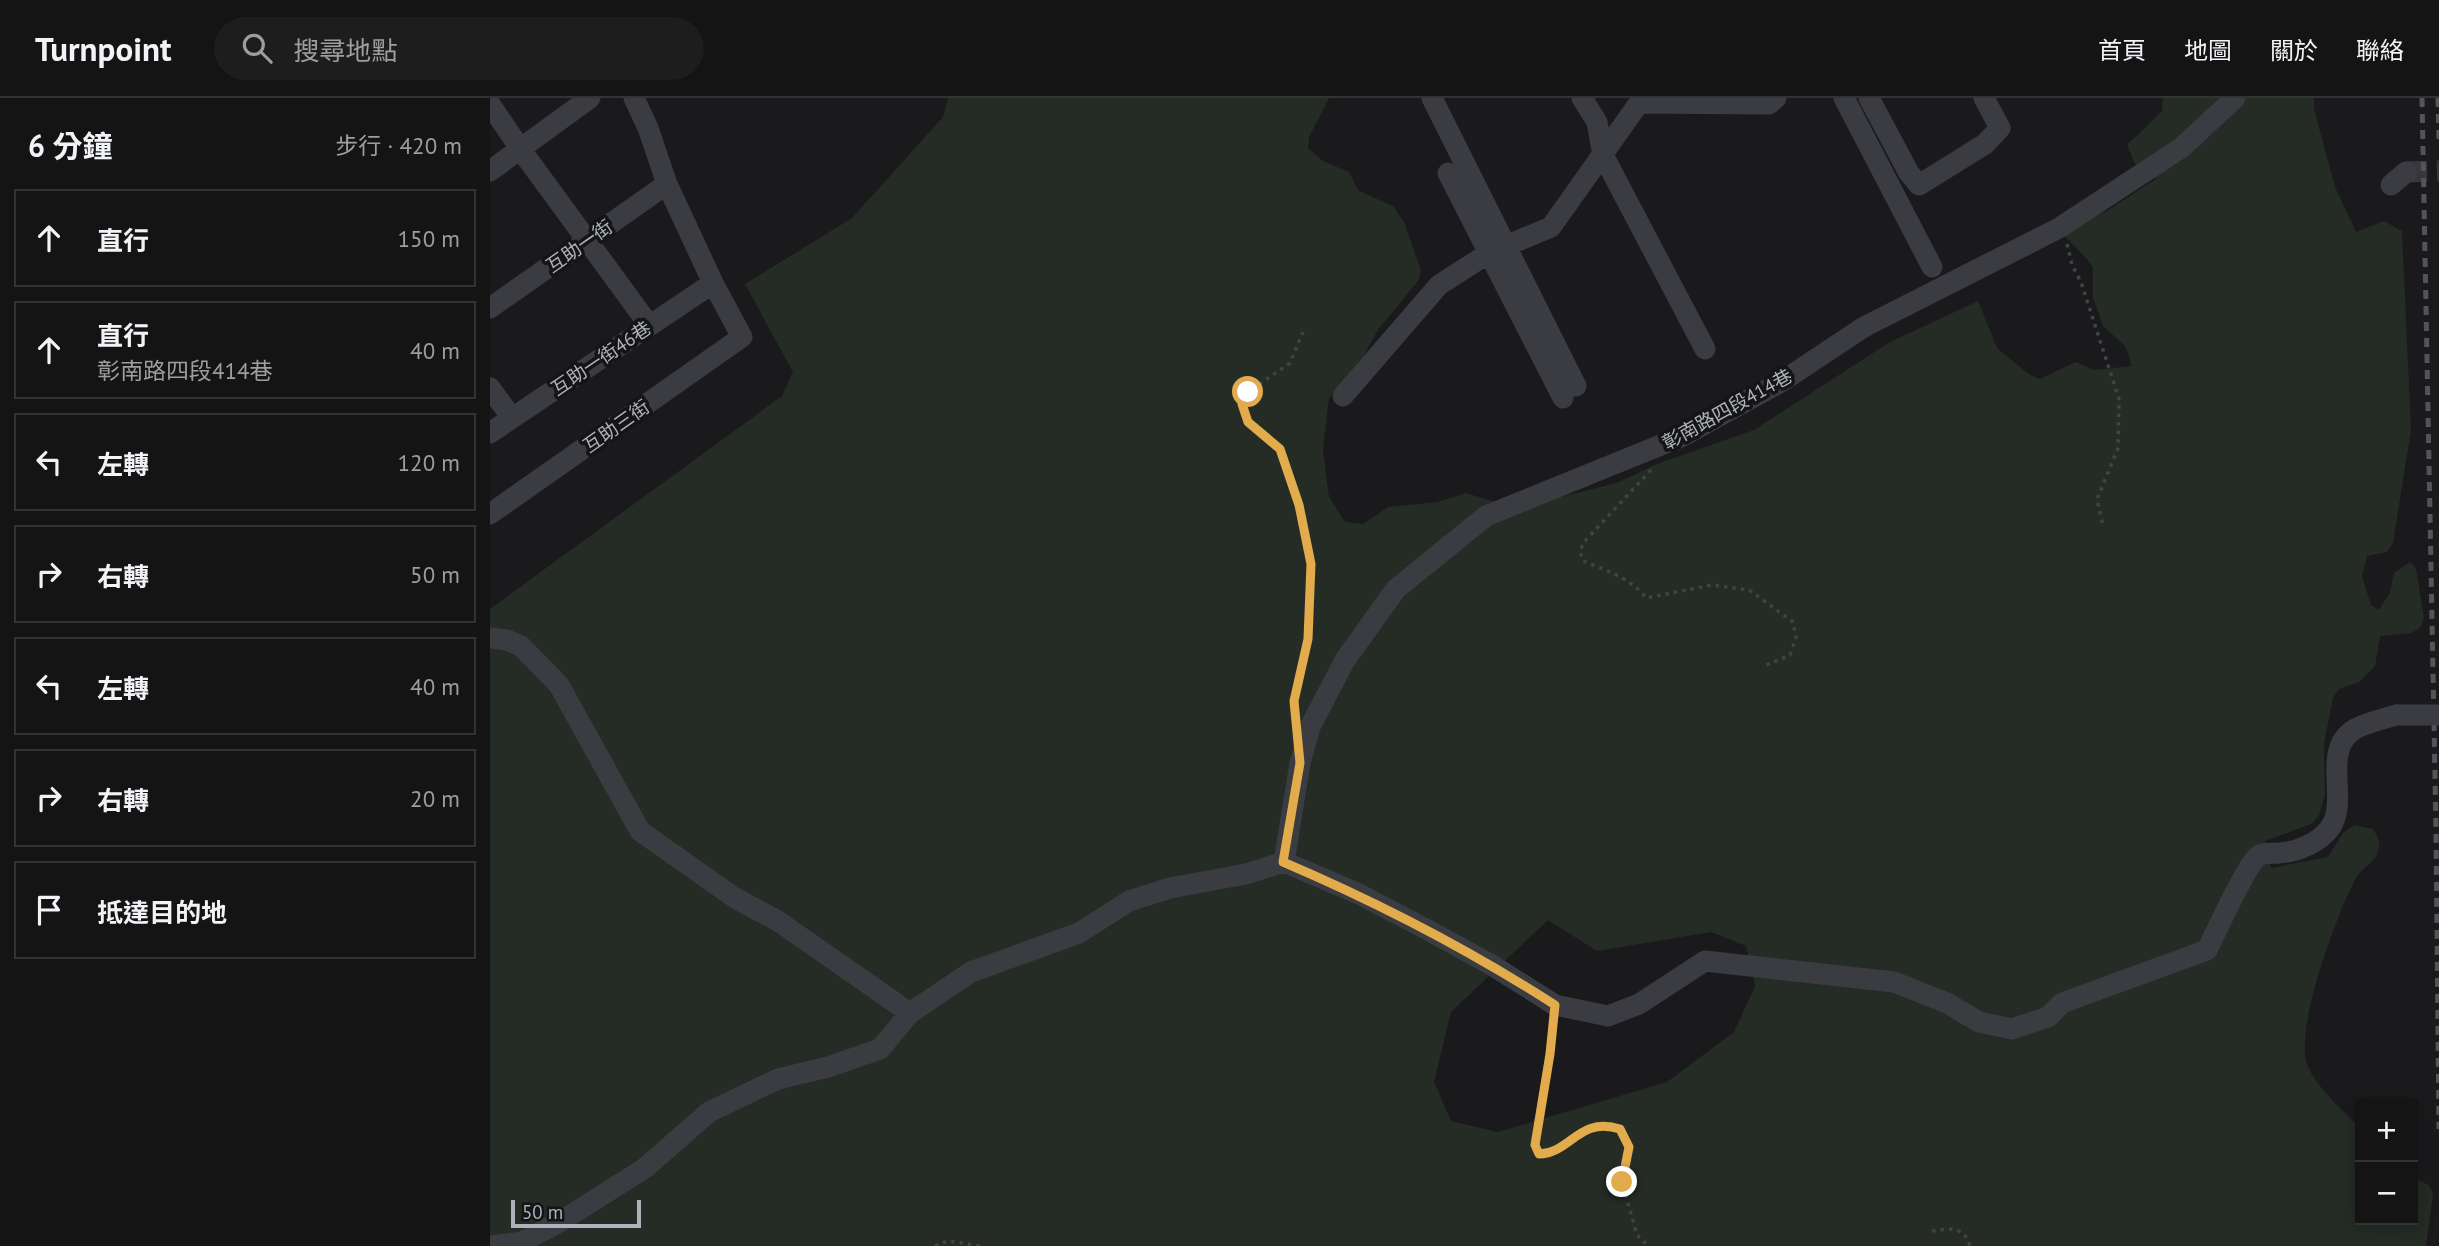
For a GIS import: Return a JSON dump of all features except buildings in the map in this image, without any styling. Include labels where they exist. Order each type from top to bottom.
[{"type":"street","points":[[490,171],[590,98]]},
{"type":"street","points":[[634,98],[648,128],[667,184],[713,283]]},
{"type":"street","points":[[1432,98],[1497,249],[1570,392]]},
{"type":"street","points":[[1582,98],[1597,122],[1603,155],[1705,349]]},
{"type":"street","points":[[1343,396],[1439,285],[1497,249],[1551,227],[1639,103],[1769,104],[1776,98]]},
{"type":"street","points":[[1844,98],[1931,267]]},
{"type":"street","points":[[1869,98],[1909,173],[1919,186],[1985,144],[2000,128],[1984,98]]},
{"type":"street","name":"彰南路四段414巷","points":[[1283,862],[1300,763],[1310,727],[1345,660],[1396,589],[1486,516],[1683,436],[1781,382],[1864,327],[2059,228],[2181,148],[2235,98]]},
{"type":"street","points":[[490,104],[520,150],[649,325]]},
{"type":"street","points":[[1448,173],[1497,249]]},
{"type":"street","name":"互助一街","points":[[490,307],[667,184]]},
{"type":"street","name":"互助一街46巷","points":[[490,433],[713,283]]},
{"type":"street","name":"互助三街","points":[[490,514],[742,337],[713,283]]},
{"type":"street","points":[[490,388],[512,418]]},
{"type":"street","points":[[490,638],[507,640],[521,646],[559,685],[639,831],[734,898],[778,920],[910,1013]]},
{"type":"street","points":[[490,1246],[522,1242],[563,1220],[645,1168],[709,1112],[778,1079],[828,1067],[880,1049],[910,1013],[971,972],[1079,933],[1129,901],[1170,888],[1246,874],[1283,862],[1359,894],[1426,929],[1490,964],[1555,1005],[1608,1016],[1639,1004],[1704,961],[1894,982],[1947,1003],[1979,1022],[2012,1029],[2048,1017],[2062,1003],[2207,950],[2256,857],[2301,849],[2328,831],[2335,820],[2338,799],[2336,763],[2343,741],[2355,729],[2396,715],[2439,715]]},
{"type":"path","points":[[2059,228],[2070,249],[2072,265],[2081,282],[2119,399],[2118,448],[2097,499],[2103,526]]},
{"type":"path","points":[[1296,713],[1294,701],[1308,639],[1311,564],[1299,505],[1280,449],[1248,422],[1242,404],[1248,392],[1290,363],[1303,332]]},
{"type":"path","points":[[1656,464],[1584,542],[1580,551],[1583,561],[1639,587],[1646,598],[1712,585],[1749,590],[1793,622],[1796,638],[1790,655],[1764,666]]},
{"type":"path","points":[[1555,1005],[1535,1145],[1539,1154],[1547,1154],[1579,1133],[1605,1125],[1620,1129],[1629,1147],[1622,1182],[1637,1235],[1648,1246]]},
{"type":"path","points":[[1932,1231],[1951,1228],[1961,1231],[1970,1246]]},
{"type":"path","points":[[935,1246],[948,1241],[980,1246]]},
{"type":"shaded area","points":[[948,98],[1329,98],[1309,137],[1308,148],[1323,161],[1349,172],[1358,190],[1394,207],[1405,224],[1421,271],[1418,281],[1378,330],[1363,357],[1329,398],[1323,450],[1329,497],[1345,522],[1363,524],[1388,507],[1438,502],[1466,493],[1515,508],[1617,483],[1657,464],[1754,430],[1890,342],[1978,301],[1997,348],[2030,375],[2040,379],[2076,362],[2094,370],[2132,366],[2126,347],[2103,326],[2093,298],[2093,268],[2060,231],[2107,211],[2156,179],[2135,164],[2127,145],[2162,111],[2163,98],[2314,98],[2314,109],[2335,187],[2356,232],[2384,221],[2402,231],[2411,430],[2393,543],[2387,552],[2367,556],[2362,576],[2371,605],[2379,610],[2390,592],[2394,573],[2410,562],[2416,569],[2424,618],[2420,628],[2411,633],[2380,636],[2375,666],[2359,682],[2339,689],[2333,698],[2324,744],[2325,795],[2319,815],[2313,823],[2265,841],[2271,868],[2328,857],[2343,833],[2354,825],[2373,829],[2378,838],[2377,854],[2356,878],[2348,894],[2319,972],[2306,1028],[2305,1050],[2308,1067],[2318,1084],[2355,1123],[2355,1225],[2418,1225],[2418,1180],[2429,1185],[2433,1194],[2426,1246],[490,1246],[490,609],[782,396],[793,372],[745,284],[852,218],[943,117]],"holes":[[[1548,920],[1597,951],[1711,932],[1746,946],[1755,986],[1734,1032],[1667,1082],[1498,1132],[1451,1121],[1434,1082],[1451,1012]]]},
{"type":"tunnel","points":[[2406,172],[2439,171]]},
{"type":"railway","points":[[2422,98],[2439,1129]]},
{"type":"railway","points":[[2438,98],[2439,140]]},
{"type":"route","points":[[1248,392],[1242,404],[1248,422],[1280,449],[1299,505],[1311,564],[1308,639],[1294,701],[1300,763],[1283,862],[1359,894],[1426,929],[1490,964],[1555,1005],[1535,1145],[1539,1154],[1547,1154],[1579,1133],[1605,1125],[1620,1129],[1629,1147],[1622,1182]]}]
